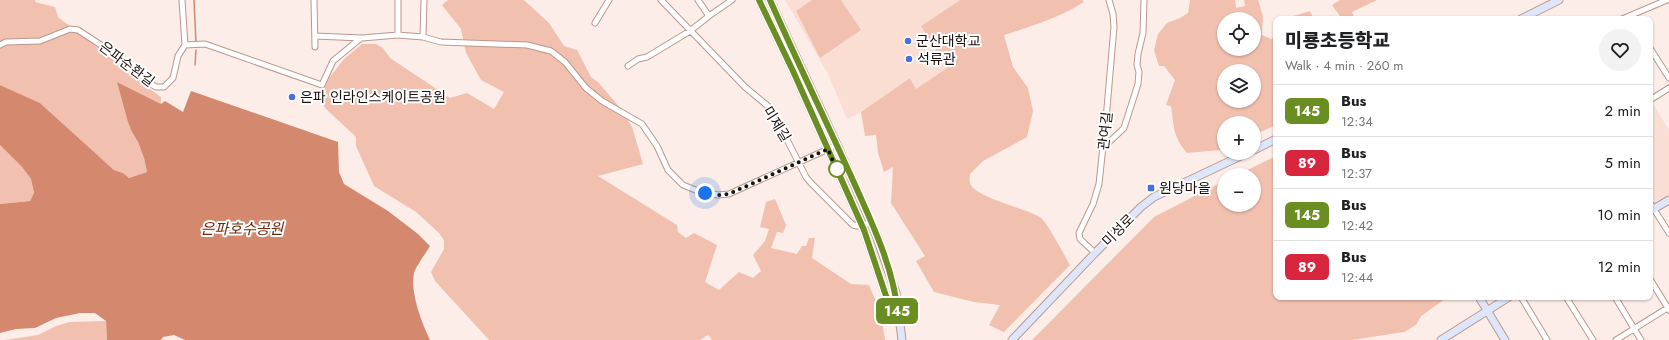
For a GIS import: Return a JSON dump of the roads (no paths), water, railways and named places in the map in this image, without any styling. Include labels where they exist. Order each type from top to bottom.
[{"type":"street","points":[[182,0],[185,45],[205,44],[322,85],[333,61],[362,38]]},
{"type":"street","points":[[314,0],[315,47]]},
{"type":"street","points":[[398,0],[398,35]]},
{"type":"street","points":[[423,37],[424,0]]},
{"type":"street","points":[[595,23],[609,0]]},
{"type":"street","name":"미제길","points":[[661,0],[745,87],[768,107],[777,120],[811,182],[848,221],[857,226],[862,225]]},
{"type":"street","points":[[698,0],[709,16]]},
{"type":"street","points":[[628,66],[638,59],[647,57],[690,31],[726,1],[732,0]]},
{"type":"street","points":[[759,0],[793,71],[862,225],[886,296],[898,313]]},
{"type":"street","points":[[770,0],[837,145],[871,223],[896,293],[902,340]]},
{"type":"street","name":"관여길","points":[[1095,253],[1080,239],[1079,233],[1093,204],[1099,184],[1114,27],[1113,14],[1109,0]]},
{"type":"street","points":[[1103,148],[1124,128],[1138,84],[1139,72],[1137,65],[1143,33],[1144,0]]},
{"type":"street","points":[[1534,16],[1559,0]]},
{"type":"street","points":[[1632,16],[1666,0],[1669,7]]},
{"type":"street","name":"은파순환길","points":[[0,45],[6,42],[40,41],[70,29],[78,30],[107,49],[133,72],[156,87],[164,87],[173,78],[178,56],[185,45]]},
{"type":"street","points":[[315,36],[362,38],[398,35],[423,37],[441,42],[527,45],[551,51],[565,62],[586,88],[602,101],[642,124],[657,146],[668,170],[683,185],[698,192],[718,195],[729,194],[837,145]]},
{"type":"street","points":[[1653,53],[1669,78]]},
{"type":"street","points":[[1653,98],[1669,88]]},
{"type":"street","points":[[1261,146],[1273,140]]},
{"type":"street","name":"미성로","points":[[1012,340],[1141,207],[1154,198],[1233,160]]},
{"type":"street","points":[[1653,207],[1669,200]]},
{"type":"street","points":[[1653,211],[1669,233]]},
{"type":"street","points":[[862,225],[871,223]]},
{"type":"street","points":[[1616,340],[1634,328],[1669,309],[1653,284]]},
{"type":"street","points":[[1481,300],[1505,340]]},
{"type":"street","points":[[1441,340],[1504,300]]},
{"type":"street","points":[[1523,300],[1547,340]]},
{"type":"street","points":[[1568,300],[1593,340]]},
{"type":"street","points":[[1617,300],[1641,340]]},
{"type":"water","name":"은파호수공원","points":[[117,82],[161,104],[165,101],[183,112],[191,91],[338,142],[339,172],[344,184],[388,211],[418,234],[430,246],[415,270],[413,281],[415,299],[430,340],[185,340],[174,335],[163,337],[161,340],[107,340],[106,321],[95,313],[80,313],[56,318],[35,328],[16,329],[0,333],[0,204],[30,201],[34,193],[31,179],[22,167],[0,145],[0,85],[40,103],[114,170],[123,173],[129,178],[147,172],[138,142],[128,122]]},
{"type":"waterway","points":[[194,0],[196,43]]},
{"type":"waterway","points":[[195,65],[196,50]]},
{"type":"place","name":"군산대학교","points":[[908,41]]},
{"type":"place","name":"석류관","points":[[909,59]]},
{"type":"place","name":"은파 인라인스케이트공원","points":[[292,97]]},
{"type":"place","name":"원당마을","points":[[1151,188]]}]
